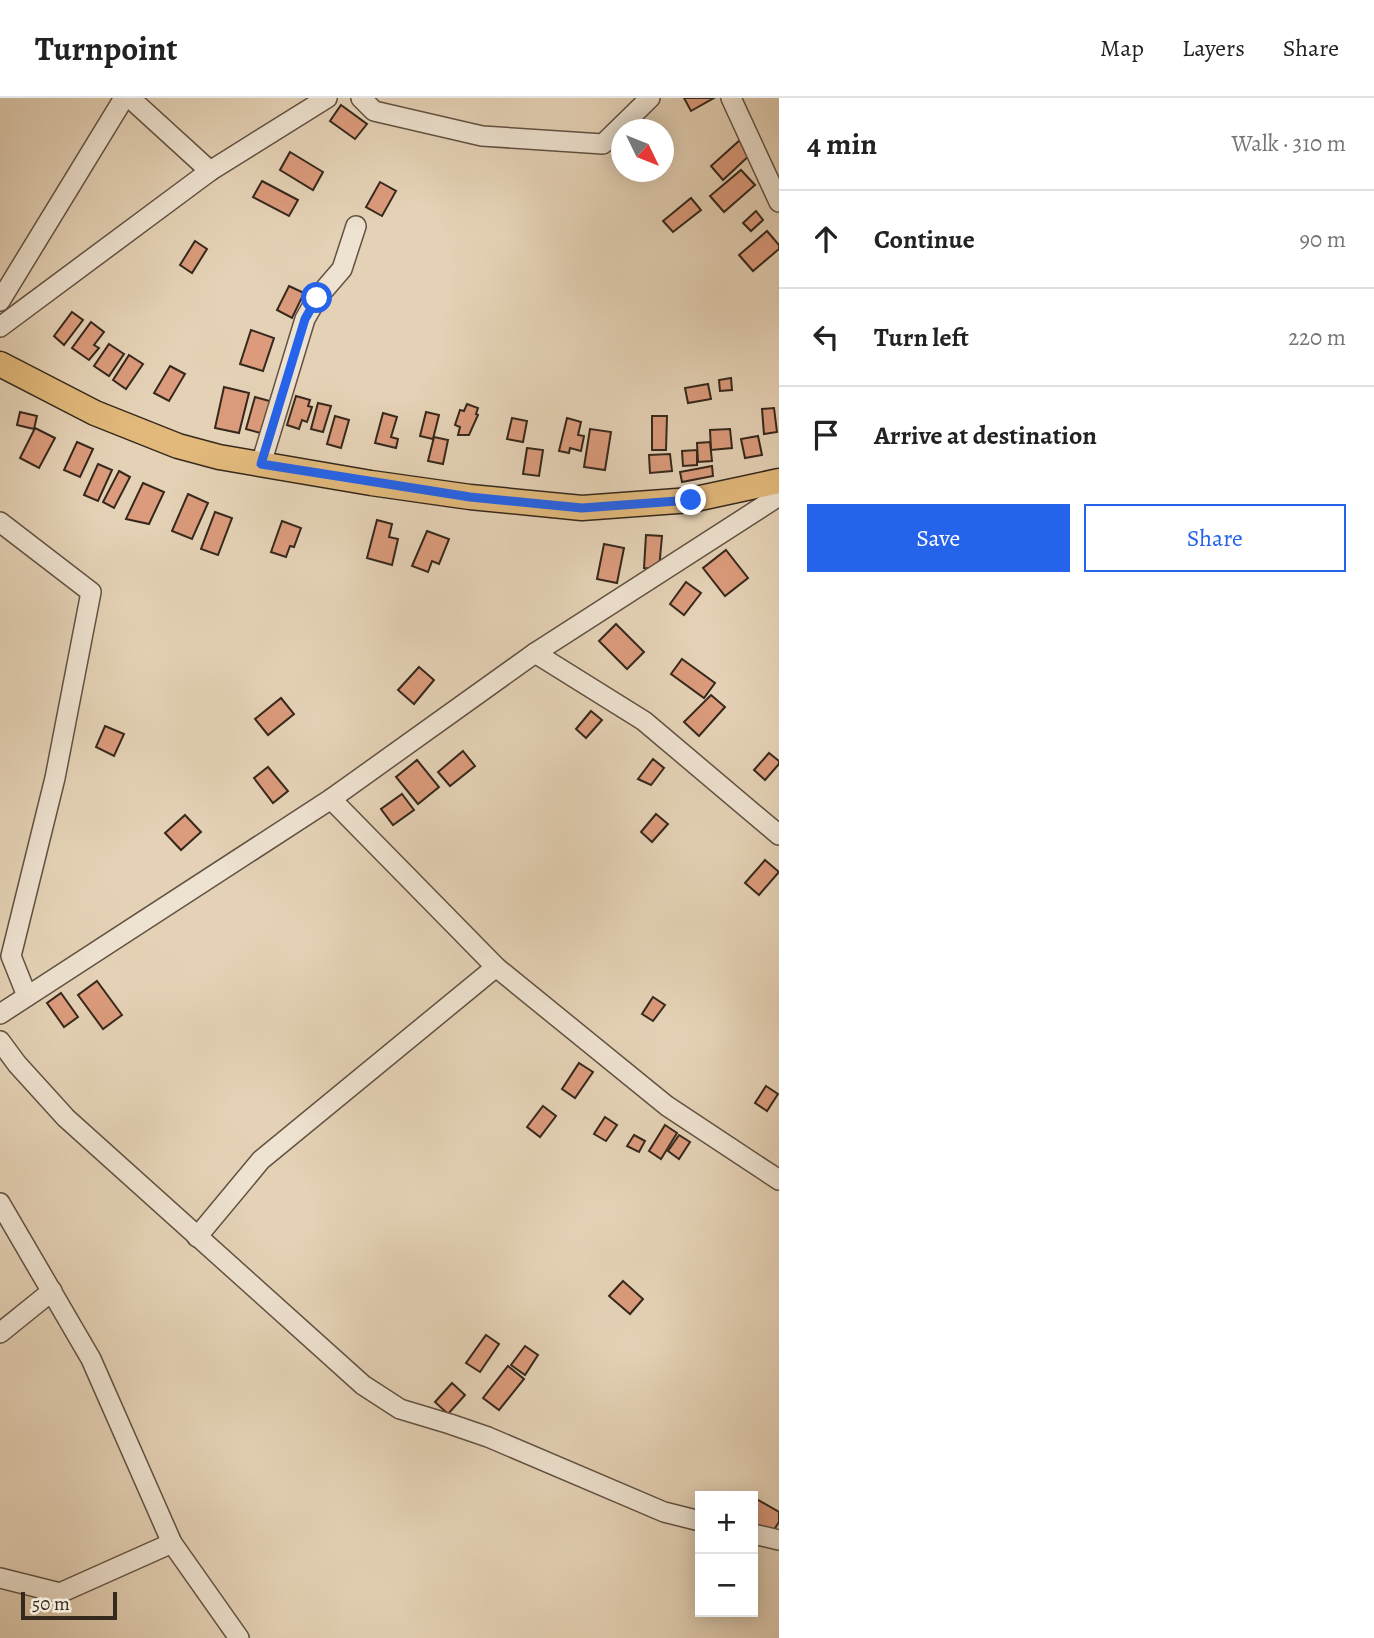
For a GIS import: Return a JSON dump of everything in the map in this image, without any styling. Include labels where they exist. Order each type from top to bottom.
[{"type":"main road","points":[[0,364],[133,430],[205,454],[470,497],[582,508],[691,500],[779,481]]},
{"type":"street","points":[[0,301],[127,98],[210,171]]},
{"type":"street","points":[[0,327],[210,171],[327,98]]},
{"type":"street","points":[[361,98],[374,111],[482,136],[603,144],[650,98]]},
{"type":"street","points":[[731,98],[779,202]]},
{"type":"street","points":[[261,464],[305,319],[317,298],[342,270],[356,226]]},
{"type":"street","points":[[0,1014],[331,799],[535,653],[779,496]]},
{"type":"street","points":[[0,522],[91,592],[55,778],[11,956],[27,996]]},
{"type":"street","points":[[535,653],[644,721],[779,835]]},
{"type":"street","points":[[331,799],[496,967],[667,1106],[779,1180]]},
{"type":"street","points":[[197,1237],[261,1160],[496,967]]},
{"type":"street","points":[[0,1041],[66,1118],[363,1385],[400,1409],[488,1437],[664,1513],[695,1520]]},
{"type":"street","points":[[0,1203],[91,1359],[172,1543],[239,1638]]},
{"type":"street","points":[[0,1333],[52,1292]]},
{"type":"street","points":[[758,1535],[779,1540]]},
{"type":"street","points":[[2,1582],[60,1592],[172,1543]]},
{"type":"building","points":[[684,98],[714,98],[691,111]]},
{"type":"building","points":[[341,105],[367,124],[355,139],[330,121]]},
{"type":"building","points":[[740,140],[752,153],[723,180],[711,166]]},
{"type":"building","points":[[290,152],[323,172],[313,190],[280,170]]},
{"type":"building","points":[[741,170],[755,185],[724,212],[710,196]]},
{"type":"building","points":[[262,181],[298,200],[289,216],[253,197]]},
{"type":"building","points":[[380,182],[396,191],[382,216],[366,207]]},
{"type":"building","points":[[691,198],[701,210],[673,232],[663,221]]},
{"type":"building","points":[[756,211],[763,220],[751,231],[743,223]]},
{"type":"building","points":[[767,231],[779,245],[779,249],[753,271],[739,255]]},
{"type":"building","points":[[195,241],[207,249],[192,273],[180,265]]},
{"type":"building","points":[[289,286],[304,293],[292,318],[277,310]]},
{"type":"building","points":[[72,312],[83,320],[64,345],[54,336]]},
{"type":"building","points":[[91,322],[104,332],[94,345],[99,348],[89,360],[72,348]]},
{"type":"building","points":[[251,330],[274,338],[263,371],[240,364]]},
{"type":"building","points":[[109,344],[124,354],[109,376],[94,366]]},
{"type":"building","points":[[129,355],[143,364],[126,389],[113,380]]},
{"type":"building","points":[[170,366],[185,374],[169,401],[154,393]]},
{"type":"building","points":[[731,378],[732,390],[720,391],[719,380]]},
{"type":"building","points":[[708,384],[711,399],[688,403],[685,388]]},
{"type":"building","points":[[224,387],[249,393],[239,433],[215,428]]},
{"type":"building","points":[[296,396],[310,400],[308,406],[312,407],[307,422],[302,420],[299,429],[287,425]]},
{"type":"building","points":[[255,397],[273,402],[264,434],[246,429]]},
{"type":"building","points":[[318,403],[331,406],[323,432],[311,429]]},
{"type":"building","points":[[467,404],[478,408],[478,415],[469,435],[458,435],[460,427],[455,425],[460,410],[464,411]]},
{"type":"building","points":[[774,408],[777,432],[764,434],[762,409]]},
{"type":"building","points":[[20,412],[37,416],[34,429],[17,425]]},
{"type":"building","points":[[426,412],[439,415],[433,439],[420,436]]},
{"type":"building","points":[[383,413],[397,417],[391,437],[398,439],[396,448],[375,443]]},
{"type":"building","points":[[335,416],[349,420],[341,448],[327,444]]},
{"type":"building","points":[[652,416],[667,416],[666,450],[652,450]]},
{"type":"building","points":[[512,418],[527,421],[523,442],[507,439]]},
{"type":"building","points":[[567,418],[581,422],[578,435],[584,436],[581,451],[570,448],[569,453],[559,451]]},
{"type":"building","points":[[35,428],[55,438],[39,468],[20,458]]},
{"type":"building","points":[[590,429],[611,432],[605,470],[584,467]]},
{"type":"building","points":[[730,429],[732,448],[711,450],[710,430]]},
{"type":"building","points":[[758,436],[762,455],[745,458],[741,439]]},
{"type":"building","points":[[434,437],[448,440],[443,464],[428,461]]},
{"type":"building","points":[[77,442],[93,449],[80,477],[64,470]]},
{"type":"building","points":[[710,442],[712,461],[698,462],[697,443]]},
{"type":"building","points":[[527,448],[543,450],[539,476],[523,474]]},
{"type":"building","points":[[697,450],[697,465],[683,466],[682,451]]},
{"type":"building","points":[[670,454],[672,471],[650,473],[649,455]]},
{"type":"building","points":[[98,464],[112,470],[98,501],[84,495]]},
{"type":"building","points":[[712,466],[713,476],[682,482],[680,472]]},
{"type":"building","points":[[119,471],[130,477],[114,508],[103,502]]},
{"type":"building","points":[[143,483],[164,492],[149,524],[126,519]]},
{"type":"building","points":[[188,494],[208,503],[192,539],[172,531]]},
{"type":"building","points":[[215,512],[232,518],[218,555],[201,549]]},
{"type":"building","points":[[377,520],[392,524],[389,537],[398,539],[392,565],[367,558]]},
{"type":"building","points":[[282,521],[301,528],[294,547],[290,546],[286,557],[271,552]]},
{"type":"building","points":[[427,531],[449,539],[439,564],[432,561],[428,572],[412,566]]},
{"type":"building","points":[[646,535],[662,536],[659,569],[644,568]]},
{"type":"building","points":[[604,544],[624,548],[617,583],[597,579]]},
{"type":"building","points":[[726,550],[748,578],[725,596],[703,568]]},
{"type":"building","points":[[686,582],[701,593],[684,615],[670,604]]},
{"type":"building","points":[[616,624],[644,652],[627,669],[599,641]]},
{"type":"building","points":[[682,659],[715,683],[704,698],[671,674]]},
{"type":"building","points":[[419,667],[434,680],[414,704],[398,690]]},
{"type":"building","points":[[711,695],[725,707],[699,736],[684,722]]},
{"type":"building","points":[[281,698],[294,714],[268,735],[255,719]]},
{"type":"building","points":[[591,711],[602,720],[586,738],[576,729]]},
{"type":"building","points":[[105,726],[124,734],[114,756],[96,747]]},
{"type":"building","points":[[463,751],[475,766],[450,786],[438,772]]},
{"type":"building","points":[[769,753],[779,764],[765,780],[754,770]]},
{"type":"building","points":[[653,759],[664,768],[651,785],[638,779]]},
{"type":"building","points":[[417,760],[439,787],[418,804],[396,777]]},
{"type":"building","points":[[268,767],[288,791],[273,803],[254,778]]},
{"type":"building","points":[[402,794],[414,810],[393,825],[381,809]]},
{"type":"building","points":[[656,814],[668,824],[652,842],[641,832]]},
{"type":"building","points":[[185,815],[201,832],[181,850],[165,833]]},
{"type":"building","points":[[765,860],[779,872],[759,895],[745,883]]},
{"type":"building","points":[[97,981],[122,1015],[103,1029],[78,995]]},
{"type":"building","points":[[61,993],[78,1017],[64,1027],[47,1003]]},
{"type":"building","points":[[653,997],[665,1005],[653,1021],[642,1014]]},
{"type":"building","points":[[579,1063],[593,1072],[575,1098],[562,1089]]},
{"type":"building","points":[[766,1086],[778,1094],[767,1111],[755,1103]]},
{"type":"building","points":[[543,1106],[556,1116],[540,1137],[527,1127]]},
{"type":"building","points":[[605,1117],[617,1125],[606,1141],[594,1134]]},
{"type":"building","points":[[665,1125],[677,1133],[661,1159],[649,1151]]},
{"type":"building","points":[[634,1135],[645,1141],[639,1152],[627,1146]]},
{"type":"building","points":[[679,1135],[690,1142],[679,1159],[668,1151]]},
{"type":"building","points":[[623,1281],[643,1299],[630,1314],[609,1296]]},
{"type":"building","points":[[486,1335],[499,1344],[480,1372],[466,1363]]},
{"type":"building","points":[[525,1346],[538,1355],[525,1375],[511,1365]]},
{"type":"building","points":[[508,1366],[524,1379],[499,1410],[483,1398]]},
{"type":"building","points":[[452,1383],[465,1395],[448,1414],[435,1402]]},
{"type":"building","points":[[758,1500],[779,1512],[779,1522],[772,1533],[758,1525]]},
{"type":"route","points":[[317,298],[305,319],[261,464],[470,497],[582,508],[691,500]]}]
